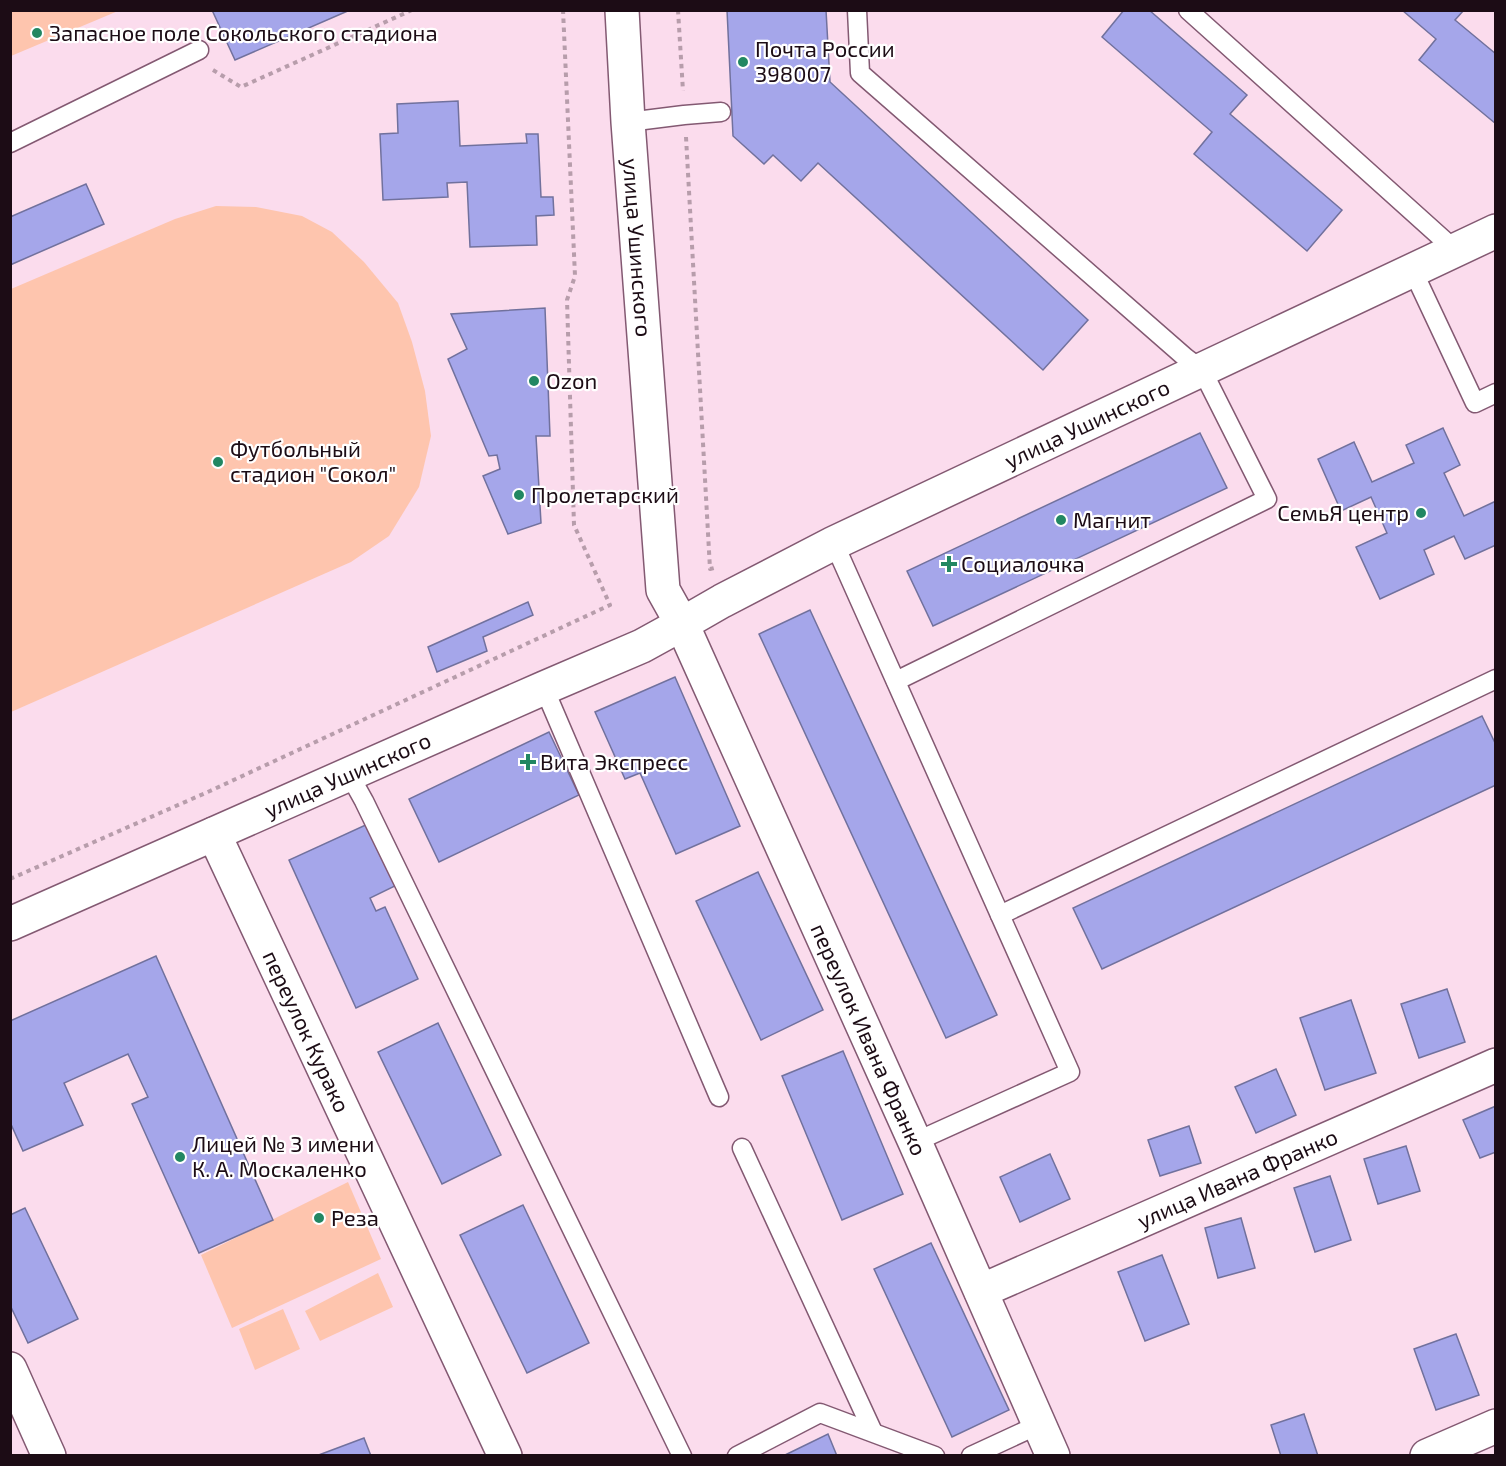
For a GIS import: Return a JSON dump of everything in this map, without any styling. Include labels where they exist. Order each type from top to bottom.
[{"type":"street","name":"улица Ушинского","points":[[622,10],[628,122],[663,590],[682,624]]},
{"type":"street","name":"улица Ушинского","points":[[10,924],[642,646],[722,601],[834,543],[1496,231]]},
{"type":"street","name":"переулок Ивана Франко","points":[[682,624],[1053,1455]]},
{"type":"street","name":"переулок Курако","points":[[214,834],[506,1455]]},
{"type":"street","name":"улица Ивана Франко","points":[[981,1291],[1496,1065]]},
{"type":"street","points":[[10,1369],[49,1455]]},
{"type":"street","points":[[1427,1455],[1496,1426]]},
{"type":"lane","points":[[857,10],[860,74],[1202,370],[1267,499],[896,681]]},
{"type":"lane","points":[[1188,10],[1455,250]]},
{"type":"lane","points":[[10,143],[199,50]]},
{"type":"lane","points":[[628,122],[721,112]]},
{"type":"lane","points":[[1413,271],[1475,403],[1496,393]]},
{"type":"lane","points":[[834,543],[1070,1072],[915,1142]]},
{"type":"lane","points":[[1000,915],[1496,679]]},
{"type":"lane","points":[[544,688],[719,1097]]},
{"type":"lane","points":[[349,774],[682,1455]]},
{"type":"lane","points":[[742,1148],[873,1432]]},
{"type":"lane","points":[[737,1455],[819,1413],[935,1455]]},
{"type":"lane","points":[[971,1455],[1038,1425]]},
{"type":"path","points":[[211,69],[240,87],[412,10]]},
{"type":"path","points":[[10,879],[210,791],[610,605],[574,525],[567,300],[575,276],[563,10]]},
{"type":"path","points":[[678,10],[710,569],[721,565]]},
{"type":"shaded area","name":"Запасное поле Сокольского стадиона","points":[[11,10],[118,10],[118,11],[11,56]]},
{"type":"shaded area","name":"Футбольный стадион \"Сокол\"","points":[[216,206],[256,207],[302,216],[332,232],[364,262],[398,303],[412,342],[425,391],[431,436],[419,487],[389,536],[351,562],[11,712],[11,289],[175,219]]},
{"type":"shaded area","name":"Реза","points":[[348,1182],[381,1259],[232,1328],[201,1255]]},
{"type":"shaded area","name":"Реза","points":[[378,1273],[393,1307],[320,1341],[305,1311]]},
{"type":"shaded area","points":[[283,1309],[300,1349],[255,1370],[239,1329]]},
{"type":"building","points":[[212,10],[350,10],[235,60]]},
{"type":"building","points":[[727,10],[826,10],[830,82],[1088,320],[1043,370],[818,163],[801,181],[773,155],[764,164],[733,136]]},
{"type":"building","points":[[1124,10],[1149,10],[1247,95],[1230,114],[1342,210],[1307,251],[1194,154],[1212,132],[1102,37]]},
{"type":"building","points":[[1402,10],[1464,10],[1455,20],[1496,54],[1496,124],[1419,60],[1436,39]]},
{"type":"building","points":[[458,101],[460,146],[527,143],[526,134],[538,134],[541,197],[553,197],[554,215],[536,216],[537,245],[470,247],[467,182],[447,183],[448,197],[383,200],[380,134],[398,133],[397,104]]},
{"type":"building","points":[[86,184],[104,224],[10,265],[10,217]]},
{"type":"building","points":[[545,308],[550,436],[536,436],[541,523],[508,534],[483,476],[500,469],[497,455],[489,456],[448,359],[467,349],[451,314]]},
{"type":"building","name":"СемьЯ центр","points":[[1443,428],[1460,465],[1444,473],[1464,516],[1496,501],[1496,545],[1465,559],[1454,536],[1424,550],[1434,574],[1380,599],[1356,547],[1387,533],[1371,497],[1341,511],[1318,459],[1354,442],[1372,482],[1414,463],[1406,445]]},
{"type":"building","points":[[1200,433],[1227,488],[933,626],[907,571]]},
{"type":"building","points":[[528,602],[533,615],[483,637],[487,651],[437,672],[428,647]]},
{"type":"building","points":[[810,610],[997,1015],[946,1038],[759,634]]},
{"type":"building","points":[[675,677],[740,826],[676,854],[640,773],[625,779],[595,712]]},
{"type":"building","points":[[1482,716],[1496,745],[1496,785],[1102,969],[1073,908]]},
{"type":"building","points":[[549,732],[579,795],[439,862],[409,799]]},
{"type":"building","points":[[370,823],[397,885],[370,898],[376,911],[385,907],[418,979],[356,1008],[289,860]]},
{"type":"building","points":[[758,872],[823,1010],[761,1040],[696,901]]},
{"type":"building","points":[[156,956],[273,1220],[199,1253],[132,1104],[148,1097],[128,1054],[64,1083],[83,1125],[23,1151],[10,1122],[10,1021]]},
{"type":"building","points":[[1447,989],[1465,1042],[1419,1058],[1401,1004]]},
{"type":"building","points":[[1351,1000],[1376,1073],[1325,1090],[1300,1018]]},
{"type":"building","points":[[438,1023],[501,1155],[442,1184],[378,1052]]},
{"type":"building","points":[[843,1051],[903,1194],[842,1220],[782,1076]]},
{"type":"building","points":[[1276,1069],[1296,1115],[1256,1133],[1235,1087]]},
{"type":"building","points":[[1496,1106],[1496,1152],[1480,1158],[1463,1120]]},
{"type":"building","points":[[1189,1126],[1201,1163],[1160,1176],[1148,1140]]},
{"type":"building","points":[[1406,1146],[1420,1191],[1378,1204],[1364,1159]]},
{"type":"building","points":[[1050,1154],[1070,1199],[1020,1222],[1000,1177]]},
{"type":"building","points":[[1330,1176],[1351,1240],[1315,1252],[1294,1188]]},
{"type":"building","points":[[523,1205],[589,1343],[527,1373],[460,1235]]},
{"type":"building","points":[[25,1208],[78,1319],[28,1343],[10,1305],[10,1215]]},
{"type":"building","points":[[1241,1218],[1255,1268],[1218,1278],[1205,1228]]},
{"type":"building","points":[[931,1243],[1009,1410],[952,1437],[874,1269]]},
{"type":"building","points":[[1162,1255],[1189,1324],[1145,1341],[1118,1272]]},
{"type":"building","points":[[1456,1334],[1479,1395],[1436,1410],[1414,1349]]},
{"type":"building","points":[[1304,1414],[1318,1456],[1281,1456],[1271,1425]]},
{"type":"building","points":[[828,1434],[837,1456],[783,1456]]},
{"type":"building","points":[[364,1438],[371,1456],[316,1456]]},
{"type":"place","name":"Запасное поле Сокольского стадиона","points":[[37,33]]},
{"type":"place","name":"Почта России 398007","points":[[743,62]]},
{"type":"place","name":"Ozon","points":[[534,381]]},
{"type":"place","name":"Футбольный стадион \"Сокол\"","points":[[218,462]]},
{"type":"place","name":"Пролетарский","points":[[519,495]]},
{"type":"place","name":"СемьЯ центр","points":[[1421,513]]},
{"type":"place","name":"Магнит","points":[[1061,520]]},
{"type":"place","name":"Социалочка","points":[[949,564]]},
{"type":"place","name":"Вита Экспресс","points":[[528,762]]},
{"type":"place","name":"Лицей № 3 имени К. А. Москаленко","points":[[180,1157]]},
{"type":"place","name":"Реза","points":[[319,1218]]}]
